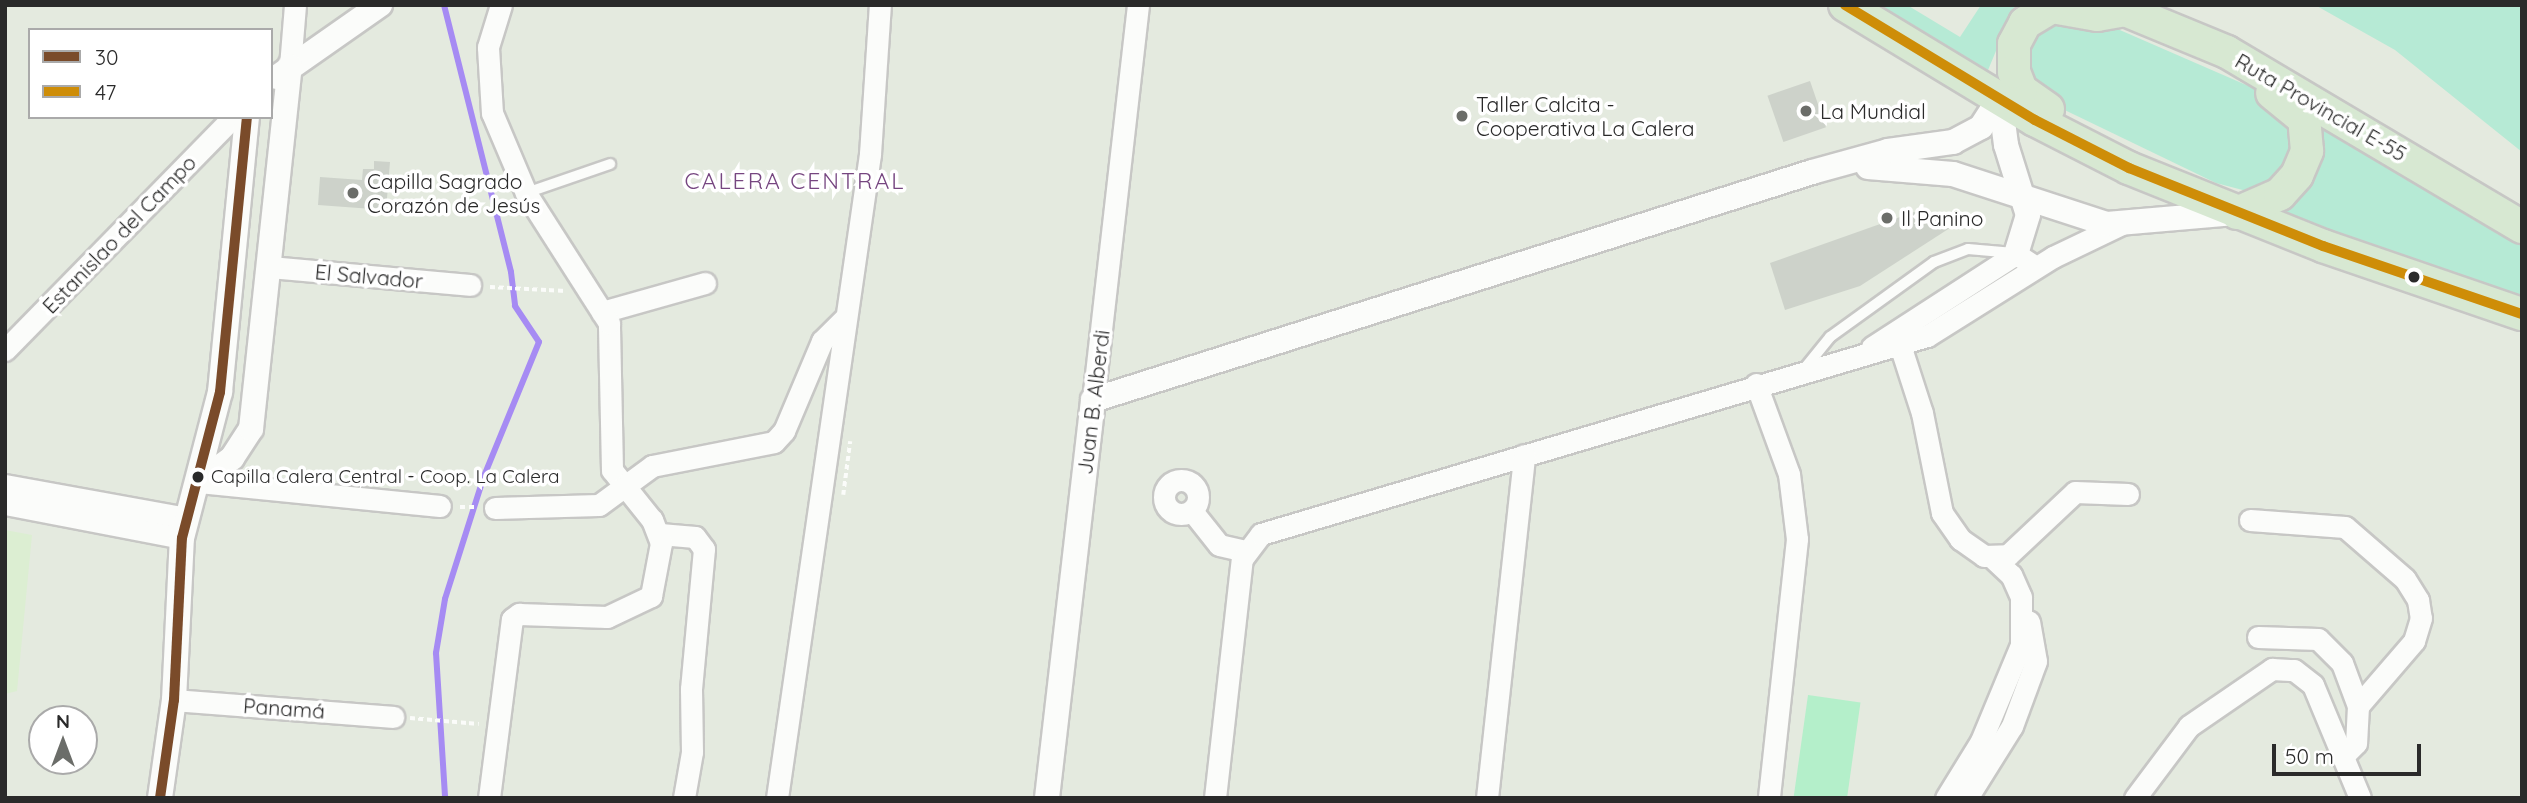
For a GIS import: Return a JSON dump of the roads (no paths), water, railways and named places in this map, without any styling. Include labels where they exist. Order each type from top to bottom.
[{"type":"main road","points":[[1845,5],[2073,140],[2237,213],[2522,314]]},
{"type":"main road","points":[[1994,95],[2014,44],[2042,9],[2062,7],[2096,15],[2119,7]]},
{"type":"main road","name":"Ruta Provincial E-55","points":[[2119,7],[2227,52],[2522,227]]},
{"type":"main road","points":[[2014,44],[2014,72],[2021,90],[2056,114],[2073,140]]},
{"type":"main road","points":[[2227,52],[2248,79],[2299,111],[2309,139],[2303,164],[2290,184],[2272,199],[2237,213]]},
{"type":"street","points":[[199,482],[232,458],[251,429],[268,267],[281,74],[295,5]]},
{"type":"street","points":[[281,74],[380,5]]},
{"type":"street","points":[[489,798],[512,619],[519,614],[607,617],[652,596],[660,534],[612,470],[612,334],[602,312],[526,192],[492,113],[488,47],[501,5]]},
{"type":"street","points":[[777,798],[871,140],[880,5]]},
{"type":"street","name":"Juan B. Alberdi","points":[[1047,798],[1138,5]]},
{"type":"street","points":[[1093,400],[1839,166],[1965,138],[1991,117],[1994,95]]},
{"type":"street","points":[[1215,798],[1245,551],[1261,534],[1805,368],[1927,336],[2027,260],[2029,225],[2024,200],[2006,145],[1994,95]]},
{"type":"street","name":"Estanislao del Campo","points":[[5,350],[231,119]]},
{"type":"street","points":[[160,798],[174,700],[185,528],[220,392],[247,119]]},
{"type":"street","points":[[1839,166],[1936,170],[2091,222],[2126,223],[2237,213]]},
{"type":"street","points":[[1865,352],[2027,260],[2126,223]]},
{"type":"street","name":"El Salvador","points":[[268,267],[470,285]]},
{"type":"street","points":[[602,312],[705,283]]},
{"type":"street","points":[[495,508],[599,505],[652,466],[774,442],[784,431],[822,341],[844,319]]},
{"type":"street","points":[[1900,345],[1922,413],[1947,525],[1994,559],[2011,575],[2021,597],[2036,661],[2012,726],[1967,798]]},
{"type":"street","points":[[1756,384],[1789,474],[1797,539],[1769,798]]},
{"type":"street","points":[[1487,798],[1524,455]]},
{"type":"street","points":[[199,482],[440,506]]},
{"type":"street","points":[[5,485],[185,528]]},
{"type":"street","points":[[1994,559],[2008,555],[2075,492],[2128,494]]},
{"type":"street","points":[[5,504],[185,528]]},
{"type":"street","points":[[1192,511],[1219,545],[1245,551]]},
{"type":"street","points":[[2250,520],[2345,527],[2412,587],[2421,618],[2414,642],[2358,706]]},
{"type":"street","points":[[660,534],[695,537],[704,549],[691,688],[692,752],[684,798]]},
{"type":"street","points":[[1946,798],[1981,741],[2021,645],[2021,597]]},
{"type":"street","points":[[2258,636],[2318,639],[2342,663],[2358,706],[2356,743],[2343,756]]},
{"type":"street","points":[[2135,798],[2189,726],[2272,669],[2294,670],[2313,685],[2360,798]]},
{"type":"street","name":"Panamá","points":[[174,700],[397,717]]},
{"type":"street","points":[[1982,798],[2025,723],[2021,701]]},
{"type":"lane","points":[[526,192],[610,164]]},
{"type":"lane","points":[[1805,368],[1830,337],[1934,262],[1968,249],[2027,260]]},
{"type":"waterway","points":[[444,5],[511,272],[515,306],[539,342],[484,476],[445,599],[436,653],[445,798]]},
{"type":"place","name":"La Mundial","points":[[1806,111]]},
{"type":"place","name":"Taller Calcita - Cooperativa La Calera","points":[[1462,116]]},
{"type":"place","name":"Capilla Sagrado Corazón de Jesús","points":[[353,193]]},
{"type":"place","name":"Il Panino","points":[[1887,218]]},
{"type":"place","name":"Capilla Calera Central - Coop. La Calera","points":[[198,477]]},
{"type":"district","name":"CALERA CENTRAL","points":[[795,181]]}]
